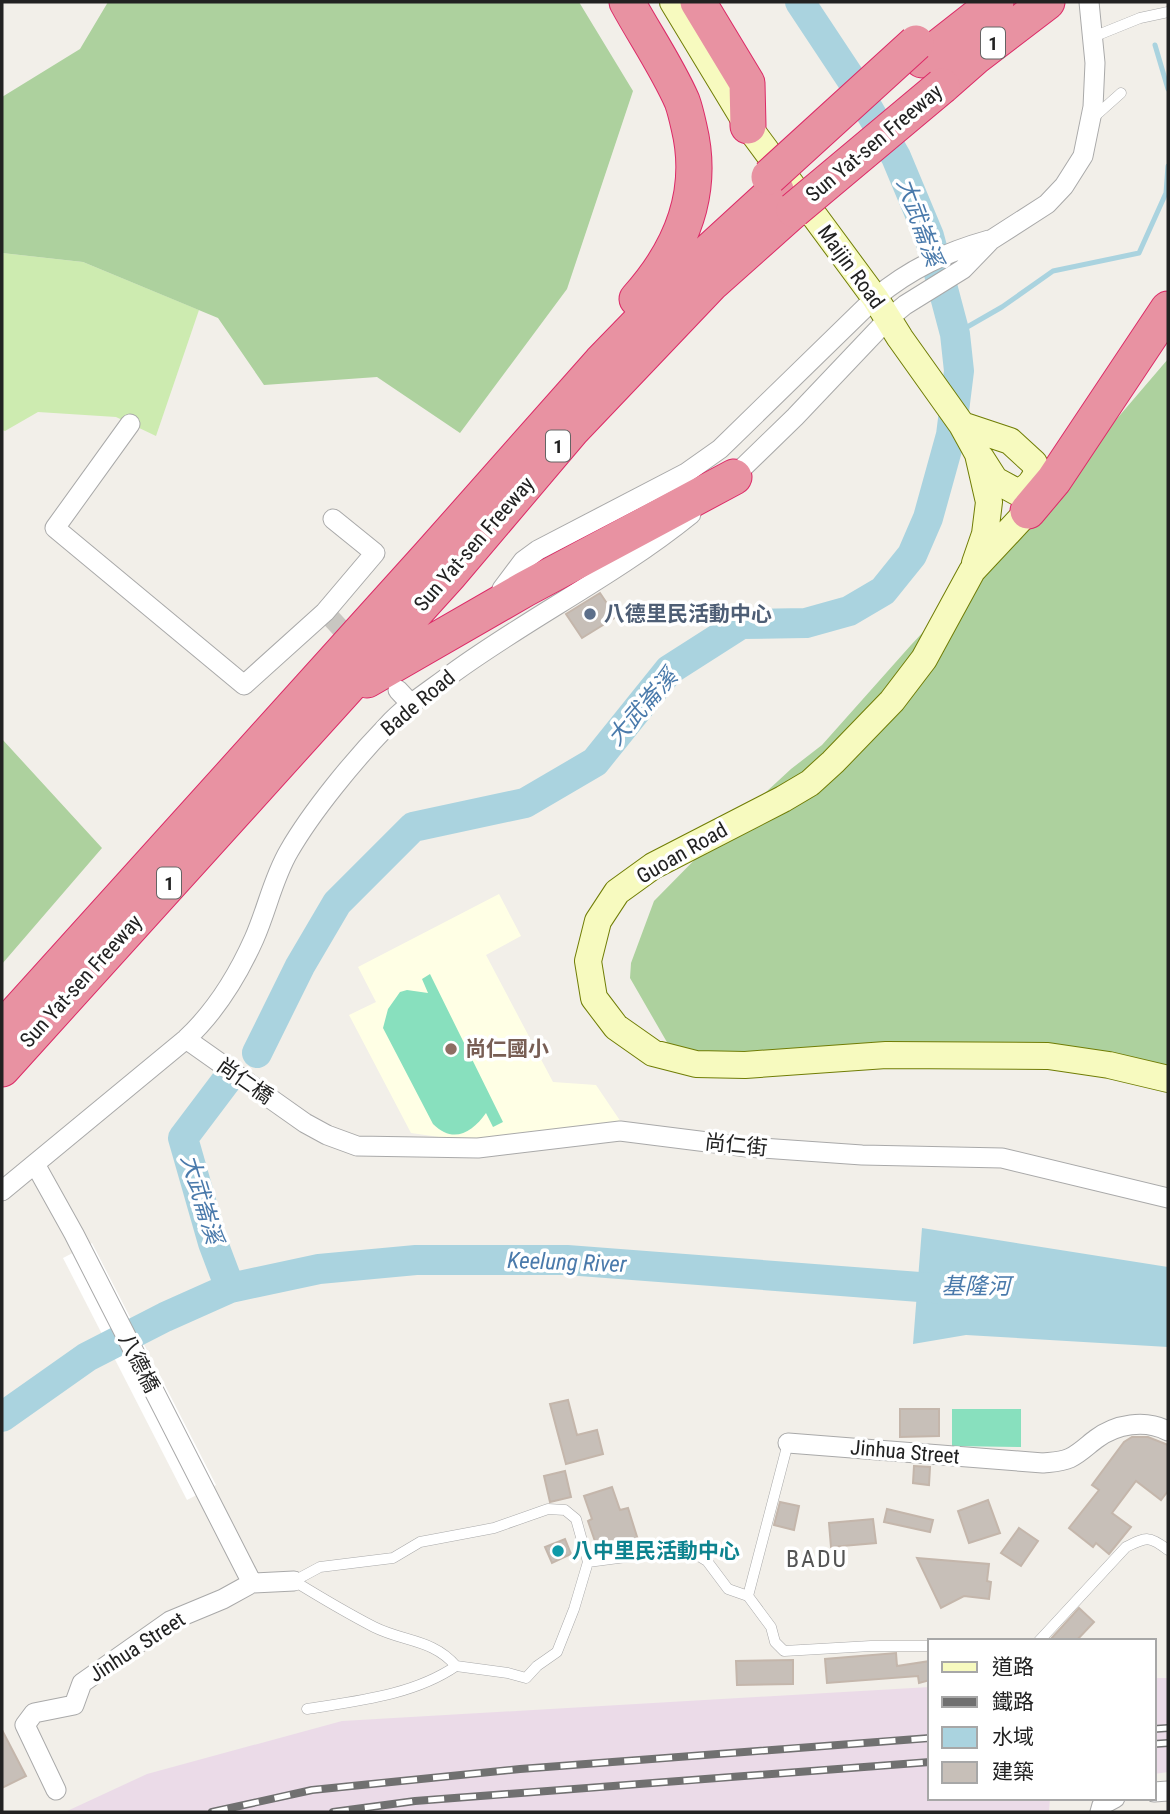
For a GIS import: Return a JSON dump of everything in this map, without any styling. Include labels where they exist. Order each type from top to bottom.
[{"type":"highway","points":[[430,555],[501,451],[653,281],[683,229],[695,184],[693,146],[683,103],[627,2]]},
{"type":"highway","points":[[698,2],[747,83],[748,126]]},
{"type":"highway","points":[[927,63],[960,2]]},
{"type":"highway","name":"Sun Yat-sen Freeway","points":[[2,1028],[601,362],[704,256],[996,2]]},
{"type":"highway","name":"Sun Yat-sen Freeway","points":[[927,63],[975,57],[1047,2]]},
{"type":"highway","name":"Sun Yat-sen Freeway","points":[[2,1069],[450,574],[572,430],[711,284],[780,192]]},
{"type":"highway","points":[[1035,489],[1168,309]]},
{"type":"highway","points":[[337,697],[525,589],[734,477]]},
{"type":"street","name":"Maijin Road","points":[[673,2],[748,126],[892,308],[978,454],[989,502],[985,534],[972,571]]},
{"type":"street","points":[[892,308],[963,269],[991,240],[1047,204],[1064,186],[1083,156],[1090,121],[1095,74],[1089,2]]},
{"type":"street","points":[[502,589],[523,561],[538,550],[654,491],[720,449],[892,308],[953,250],[991,240]]},
{"type":"street","name":"Bade Road","points":[[2,1191],[206,1021],[230,987],[254,939],[283,862],[302,831],[388,724],[404,697],[480,654],[660,539],[734,477],[795,417],[892,308]]},
{"type":"street","points":[[130,424],[55,528],[244,685],[328,614],[375,553],[333,519]]},
{"type":"street","points":[[962,425],[1010,441],[1034,463],[1035,489],[995,480],[978,454]]},
{"type":"street","name":"Guoan Road","points":[[1035,489],[972,571],[924,659],[892,701],[834,762],[810,783],[653,866],[617,892],[598,921],[588,961],[594,998],[616,1027],[653,1053],[696,1064],[745,1065],[886,1055],[1048,1056],[1109,1065],[1168,1079]]},
{"type":"street","points":[[480,654],[488,629]]},
{"type":"street","name":"尚仁橋","points":[[186,1040],[305,1123]]},
{"type":"street","name":"尚仁街","points":[[305,1123],[327,1136],[357,1146],[478,1148],[620,1130],[747,1147],[862,1155],[1002,1158],[1168,1198]]},
{"type":"street","name":"八德橋","points":[[36,1164],[252,1583]]},
{"type":"street","name":"Jinhua Street","points":[[788,1443],[1043,1463],[1059,1462],[1072,1457],[1098,1437],[1120,1427],[1148,1425],[1168,1431]]},
{"type":"street","name":"Jinhua Street","points":[[56,1790],[25,1725],[34,1713],[74,1705],[82,1683],[170,1621],[223,1599],[252,1583],[293,1581]]},
{"type":"street","points":[[1100,1812],[1102,1805],[1111,1800]]},
{"type":"lane","points":[[1093,37],[1140,18],[1168,12]]},
{"type":"lane","points":[[1090,121],[1121,93]]},
{"type":"lane","name":"Jinhua Street","points":[[748,1596],[788,1443]]},
{"type":"lane","name":"Jinhua Street","points":[[293,1581],[320,1567],[393,1558],[421,1542],[494,1528],[548,1509],[565,1510],[576,1519],[588,1562]]},
{"type":"lane","points":[[1041,1639],[1126,1547],[1144,1538],[1155,1539],[1168,1550]]},
{"type":"lane","points":[[307,1709],[362,1701],[436,1680],[456,1666],[527,1678],[537,1666],[556,1652],[574,1609],[588,1562],[687,1549],[707,1561],[727,1589],[748,1596],[771,1627],[775,1642],[784,1651],[871,1646],[928,1647]]},
{"type":"lane","points":[[293,1581],[377,1628],[433,1646],[447,1655],[456,1666]]},
{"type":"shaded area","name":"尚仁國小","points":[[499,894],[521,936],[486,955],[553,1082],[596,1085],[623,1125],[474,1142],[411,1133],[349,1015],[376,1002],[358,967]]},
{"type":"shaded area","points":[[1156,1678],[1168,1678],[1168,1772],[1156,1774]]},
{"type":"shaded area","points":[[928,1687],[928,1800],[1050,1800],[1049,1812],[65,1812],[147,1774],[342,1721]]},
{"type":"green space","points":[[108,2],[579,2],[633,91],[567,289],[460,433],[377,377],[264,385],[218,318],[83,262],[2,253],[2,97],[80,49]]},
{"type":"green space","points":[[2,253],[83,262],[199,310],[156,436],[116,417],[38,412],[5,431],[2,430]]},
{"type":"green space","points":[[1168,359],[1168,1068],[732,1063],[668,1044],[630,978],[631,963],[654,901],[717,837],[791,769],[822,745],[1055,491]]},
{"type":"green space","points":[[2,739],[102,848],[2,964]]},
{"type":"green space","points":[[430,974],[503,1122],[493,1127],[486,1113],[475,1126],[462,1134],[448,1134],[433,1124],[383,1028],[388,1009],[400,992],[407,990],[428,993],[422,979]]},
{"type":"green space","points":[[952,1409],[1021,1409],[1021,1447],[952,1446]]},
{"type":"water","name":"基隆河","points":[[922,1228],[1168,1267],[1168,1347],[966,1335],[913,1344]]},
{"type":"pier","points":[[92,1243],[216,1485],[187,1500],[63,1258]]},
{"type":"building","name":"八德里民活動中心","points":[[600,593],[616,617],[582,638],[566,614]]},
{"type":"building","points":[[568,1400],[577,1435],[597,1430],[603,1454],[566,1464],[550,1404]]},
{"type":"building","points":[[900,1409],[939,1409],[939,1436],[900,1437]]},
{"type":"building","points":[[1132,1437],[1148,1437],[1168,1445],[1168,1491],[1161,1500],[1136,1481],[1112,1513],[1131,1527],[1109,1554],[1096,1543],[1093,1547],[1069,1528],[1099,1490],[1092,1485],[1124,1442]]},
{"type":"building","points":[[914,1466],[930,1467],[929,1485],[913,1483]]},
{"type":"building","points":[[565,1471],[571,1497],[550,1502],[544,1476]]},
{"type":"building","points":[[612,1487],[620,1510],[628,1508],[639,1543],[599,1553],[588,1521],[592,1519],[584,1496]]},
{"type":"building","points":[[988,1500],[1000,1533],[969,1543],[958,1511]]},
{"type":"building","points":[[780,1502],[799,1506],[794,1530],[774,1525]]},
{"type":"building","points":[[887,1509],[933,1520],[930,1532],[884,1522]]},
{"type":"building","points":[[873,1519],[876,1543],[831,1547],[829,1523]]},
{"type":"building","points":[[1019,1528],[1038,1541],[1021,1566],[1001,1553]]},
{"type":"building","name":"八中里民活動中心","points":[[565,1539],[571,1554],[552,1563],[545,1547]]},
{"type":"building","points":[[917,1558],[989,1564],[989,1599],[964,1596],[941,1608]]},
{"type":"building","points":[[1079,1608],[1094,1622],[1078,1639],[1051,1639]]},
{"type":"building","points":[[896,1653],[897,1666],[928,1661],[928,1681],[919,1683],[918,1676],[827,1683],[825,1659]]},
{"type":"building","points":[[793,1660],[793,1684],[737,1685],[736,1661]]},
{"type":"building","points":[[2,1730],[26,1776],[2,1788]]},
{"type":"waterway","name":"大武崙溪","points":[[257,1053],[300,966],[337,903],[413,827],[525,803],[595,762],[669,670],[741,624],[806,623],[849,611],[883,591],[912,555],[928,518],[951,435],[959,371],[955,334],[929,236],[896,157],[851,79],[800,2]]},
{"type":"waterway","points":[[1155,45],[1168,89]]},
{"type":"waterway","points":[[955,334],[1002,307],[1053,271],[1139,253],[1166,193],[1168,166]]},
{"type":"waterway","name":"大武崙溪","points":[[226,1081],[183,1138],[213,1243],[230,1288]]},
{"type":"waterway","name":"Keelung River","points":[[2,1417],[87,1357],[165,1317],[230,1288],[319,1269],[416,1260],[567,1260],[959,1290]]},
{"type":"tunnel","points":[[330,617],[357,646]]},
{"type":"railway","points":[[1156,1729],[1168,1728]]},
{"type":"railway","points":[[212,1812],[312,1790],[520,1769],[928,1738]]},
{"type":"railway","points":[[1156,1744],[1168,1743]]},
{"type":"railway","points":[[333,1812],[415,1801],[928,1762]]},
{"type":"place","name":"八德里民活動中心","points":[[590,614]]},
{"type":"place","name":"尚仁國小","points":[[451,1049]]},
{"type":"place","name":"八中里民活動中心","points":[[558,1551]]},
{"type":"district","name":"BADU","points":[[817,1559]]}]
